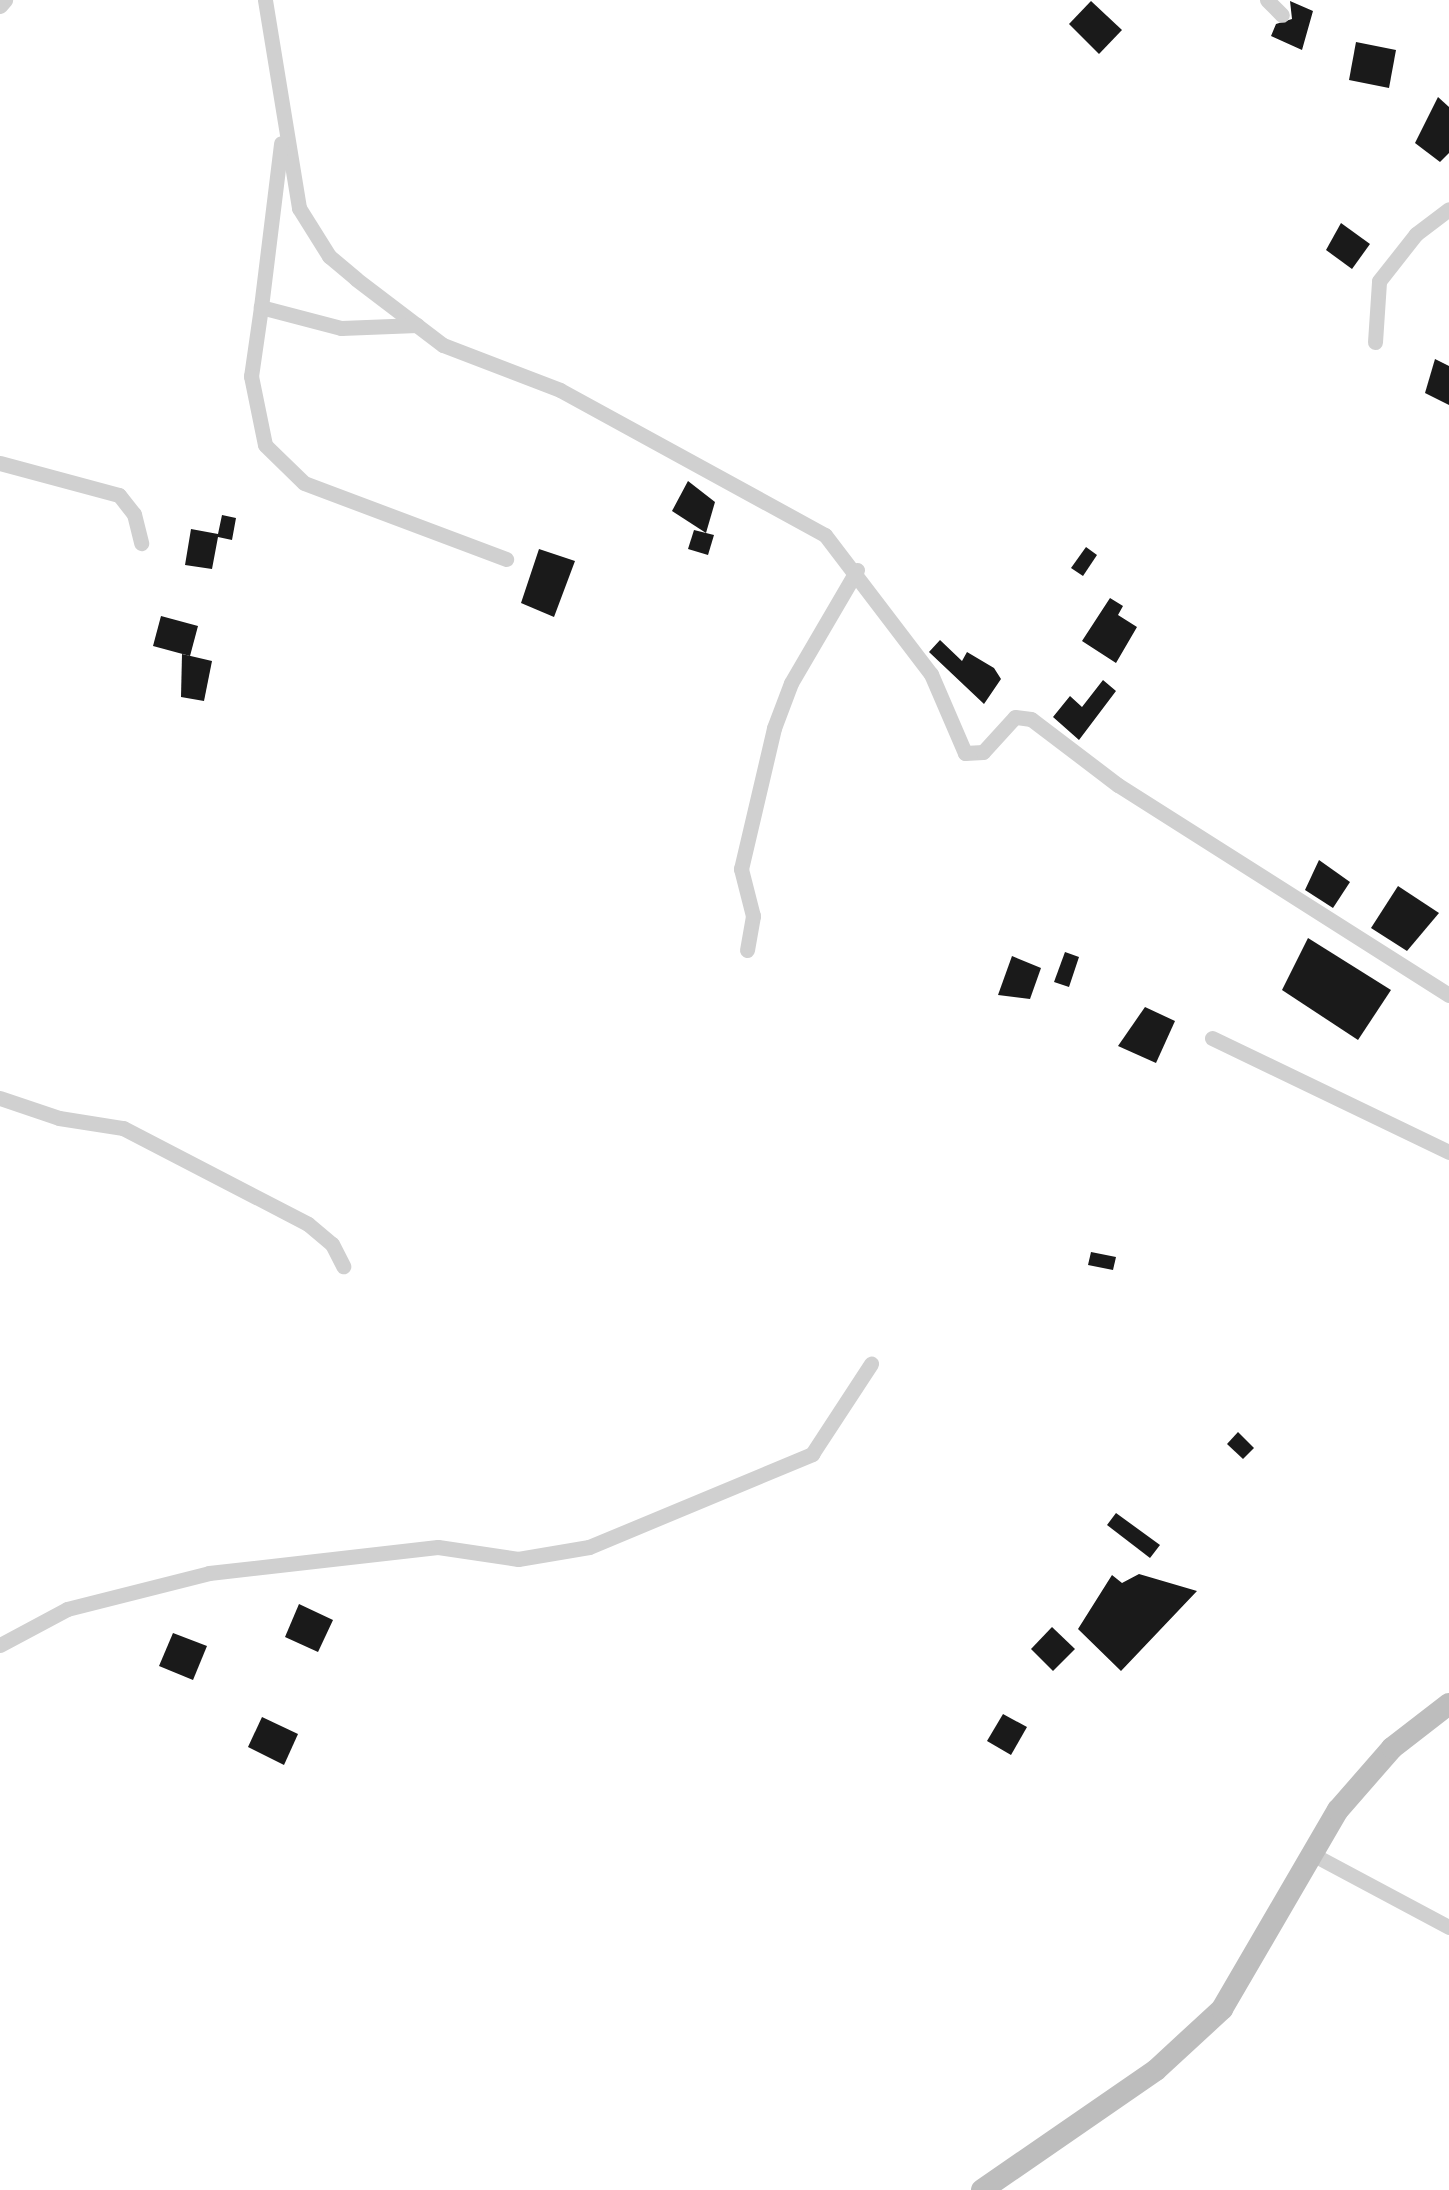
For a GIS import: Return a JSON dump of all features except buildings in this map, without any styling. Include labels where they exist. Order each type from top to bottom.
[{"type":"street","points":[[0,6],[5,0]]},
{"type":"street","points":[[265,0],[286,106],[292,184],[312,232],[356,280],[417,325],[480,363],[560,390],[825,535],[857,570],[931,674],[964,753],[983,752],[1015,717],[1031,719],[1118,785],[1449,995]]},
{"type":"street","points":[[1267,0],[1282,14]]},
{"type":"street","points":[[286,106],[250,376],[265,444],[304,483],[506,559]]},
{"type":"street","points":[[1375,342],[1379,281],[1416,234],[1449,209]]},
{"type":"street","points":[[262,307],[341,328],[417,325]]},
{"type":"street","points":[[0,463],[119,495],[134,514],[141,544]]},
{"type":"street","points":[[747,950],[753,916],[741,869],[774,728],[791,683],[857,570]]},
{"type":"street","points":[[1212,1038],[1449,1152]]},
{"type":"street","points":[[0,1098],[58,1118],[124,1128],[308,1224],[332,1244],[343,1266]]},
{"type":"street","points":[[0,1645],[67,1609],[209,1573],[438,1548],[518,1559],[589,1547],[812,1454],[870,1364]]},
{"type":"street","points":[[982,2190],[1156,2070],[1222,2009],[1338,1810],[1392,1748],[1449,1704]]},
{"type":"street","points":[[1312,1854],[1449,1927]]}]
